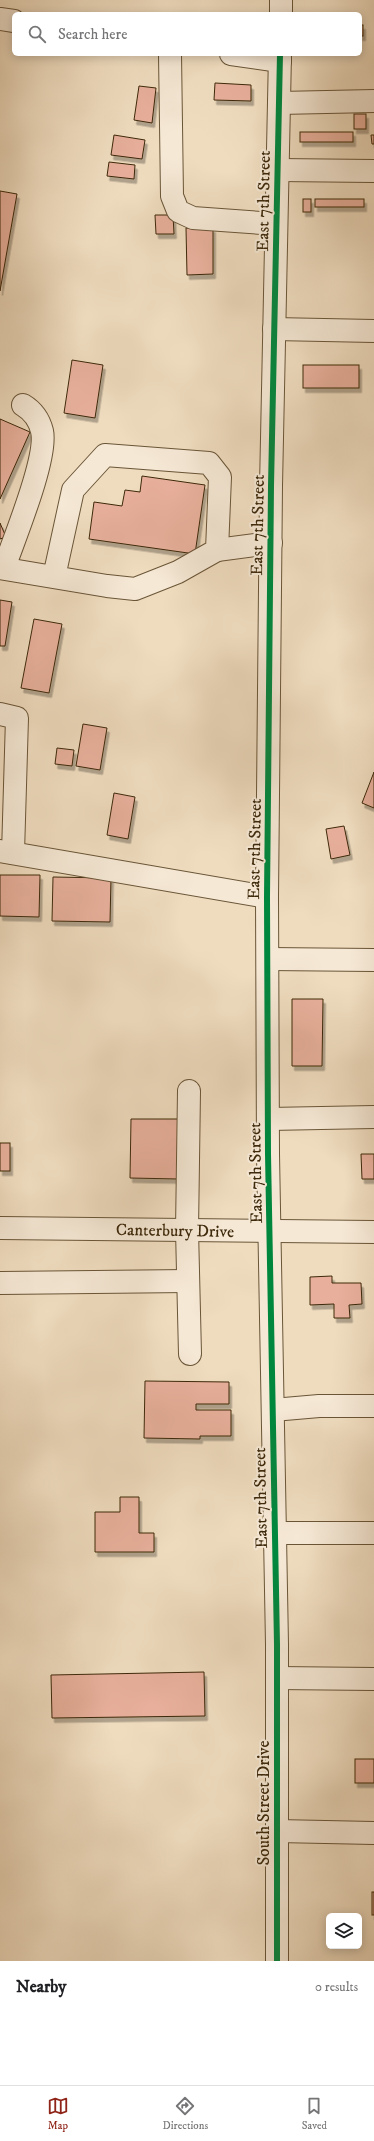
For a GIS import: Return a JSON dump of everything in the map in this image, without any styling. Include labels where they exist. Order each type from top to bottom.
[{"type":"street","points":[[281,0],[281,12]]},
{"type":"street","points":[[0,19],[12,21]]},
{"type":"street","points":[[170,56],[172,196],[178,211],[193,218],[276,224]]},
{"type":"street","points":[[264,56],[280,57]]},
{"type":"street","name":"East 7th Street","points":[[277,1645],[268,1119],[267,897],[274,329],[280,57]]},
{"type":"street","points":[[279,103],[374,102]]},
{"type":"street","points":[[278,170],[374,171]]},
{"type":"street","points":[[274,329],[374,331]]},
{"type":"street","points":[[23,405],[33,411],[39,421],[42,432],[42,453],[2,568],[107,586],[135,589],[178,572],[217,550],[271,543]]},
{"type":"street","points":[[54,576],[73,490],[105,455],[209,463],[220,477],[217,550]]},
{"type":"street","points":[[0,714],[16,718],[6,852],[267,897]]},
{"type":"street","points":[[268,959],[374,960]]},
{"type":"street","points":[[189,1091],[187,1230],[190,1354]]},
{"type":"street","points":[[268,1119],[374,1117]]},
{"type":"street","name":"Canterbury Drive","points":[[0,1228],[374,1232]]},
{"type":"street","points":[[0,1283],[188,1281]]},
{"type":"street","points":[[273,1410],[319,1406],[374,1406]]},
{"type":"street","points":[[275,1533],[374,1533]]},
{"type":"street","name":"South Street Drive","points":[[277,1645],[277,1961]]},
{"type":"street","points":[[277,1678],[374,1679]]},
{"type":"street","points":[[277,1831],[374,1833]]},
{"type":"building","points":[[362,25],[363,25],[362,36]]},
{"type":"building","points":[[215,83],[251,85],[251,101],[214,100]]},
{"type":"building","points":[[139,86],[156,88],[152,123],[134,120]]},
{"type":"building","points":[[354,114],[366,114],[366,129],[354,129]]},
{"type":"building","points":[[300,132],[353,132],[353,142],[300,142]]},
{"type":"building","points":[[114,135],[145,140],[142,159],[111,155]]},
{"type":"building","points":[[371,135],[374,135],[374,144],[372,144]]},
{"type":"building","points":[[109,162],[135,165],[134,179],[107,176]]},
{"type":"building","points":[[0,191],[17,194],[0,291]]},
{"type":"building","points":[[303,199],[311,199],[311,212],[303,212]]},
{"type":"building","points":[[315,199],[364,199],[364,207],[315,207]]},
{"type":"building","points":[[155,215],[173,215],[174,234],[156,234]]},
{"type":"building","points":[[186,228],[213,228],[213,274],[187,275]]},
{"type":"building","points":[[72,360],[103,365],[95,418],[64,413]]},
{"type":"building","points":[[303,365],[359,365],[359,388],[303,388]]},
{"type":"building","points":[[0,419],[30,432],[0,499]]},
{"type":"building","points":[[142,476],[205,485],[195,554],[89,539],[94,502],[122,506],[125,490],[140,492]]},
{"type":"building","points":[[0,523],[6,537],[0,539]]},
{"type":"building","points":[[0,600],[12,602],[5,646],[0,646]]},
{"type":"building","points":[[34,619],[62,624],[49,693],[21,688]]},
{"type":"building","points":[[83,724],[107,728],[100,770],[76,766]]},
{"type":"building","points":[[57,748],[74,750],[72,766],[55,764]]},
{"type":"building","points":[[374,772],[374,808],[362,803]]},
{"type":"building","points":[[114,793],[135,797],[128,839],[107,835]]},
{"type":"building","points":[[344,826],[350,855],[331,859],[326,829]]},
{"type":"building","points":[[0,875],[40,875],[39,917],[0,916]]},
{"type":"building","points":[[53,877],[111,878],[110,922],[52,921]]},
{"type":"building","points":[[292,999],[323,999],[322,1066],[292,1066]]},
{"type":"building","points":[[131,1119],[180,1119],[179,1179],[130,1178]]},
{"type":"building","points":[[0,1143],[10,1143],[10,1171],[0,1171]]},
{"type":"building","points":[[361,1154],[374,1154],[374,1179],[362,1179]]},
{"type":"building","points":[[332,1276],[332,1283],[361,1283],[362,1304],[349,1305],[350,1318],[334,1318],[334,1304],[310,1305],[310,1277]]},
{"type":"building","points":[[145,1381],[229,1382],[229,1404],[196,1404],[196,1410],[231,1410],[231,1436],[200,1436],[200,1439],[144,1438]]},
{"type":"building","points":[[120,1497],[139,1497],[139,1533],[154,1533],[154,1552],[95,1552],[95,1512],[120,1512]]},
{"type":"building","points":[[204,1672],[205,1716],[52,1718],[51,1675]]},
{"type":"building","points":[[355,1759],[374,1759],[374,1783],[355,1783]]},
{"type":"building","points":[[372,1892],[374,1892],[374,1915],[372,1915]]},
{"type":"cycle path","points":[[277,1961],[277,1645],[268,1154],[267,897],[271,486],[280,56]]}]
